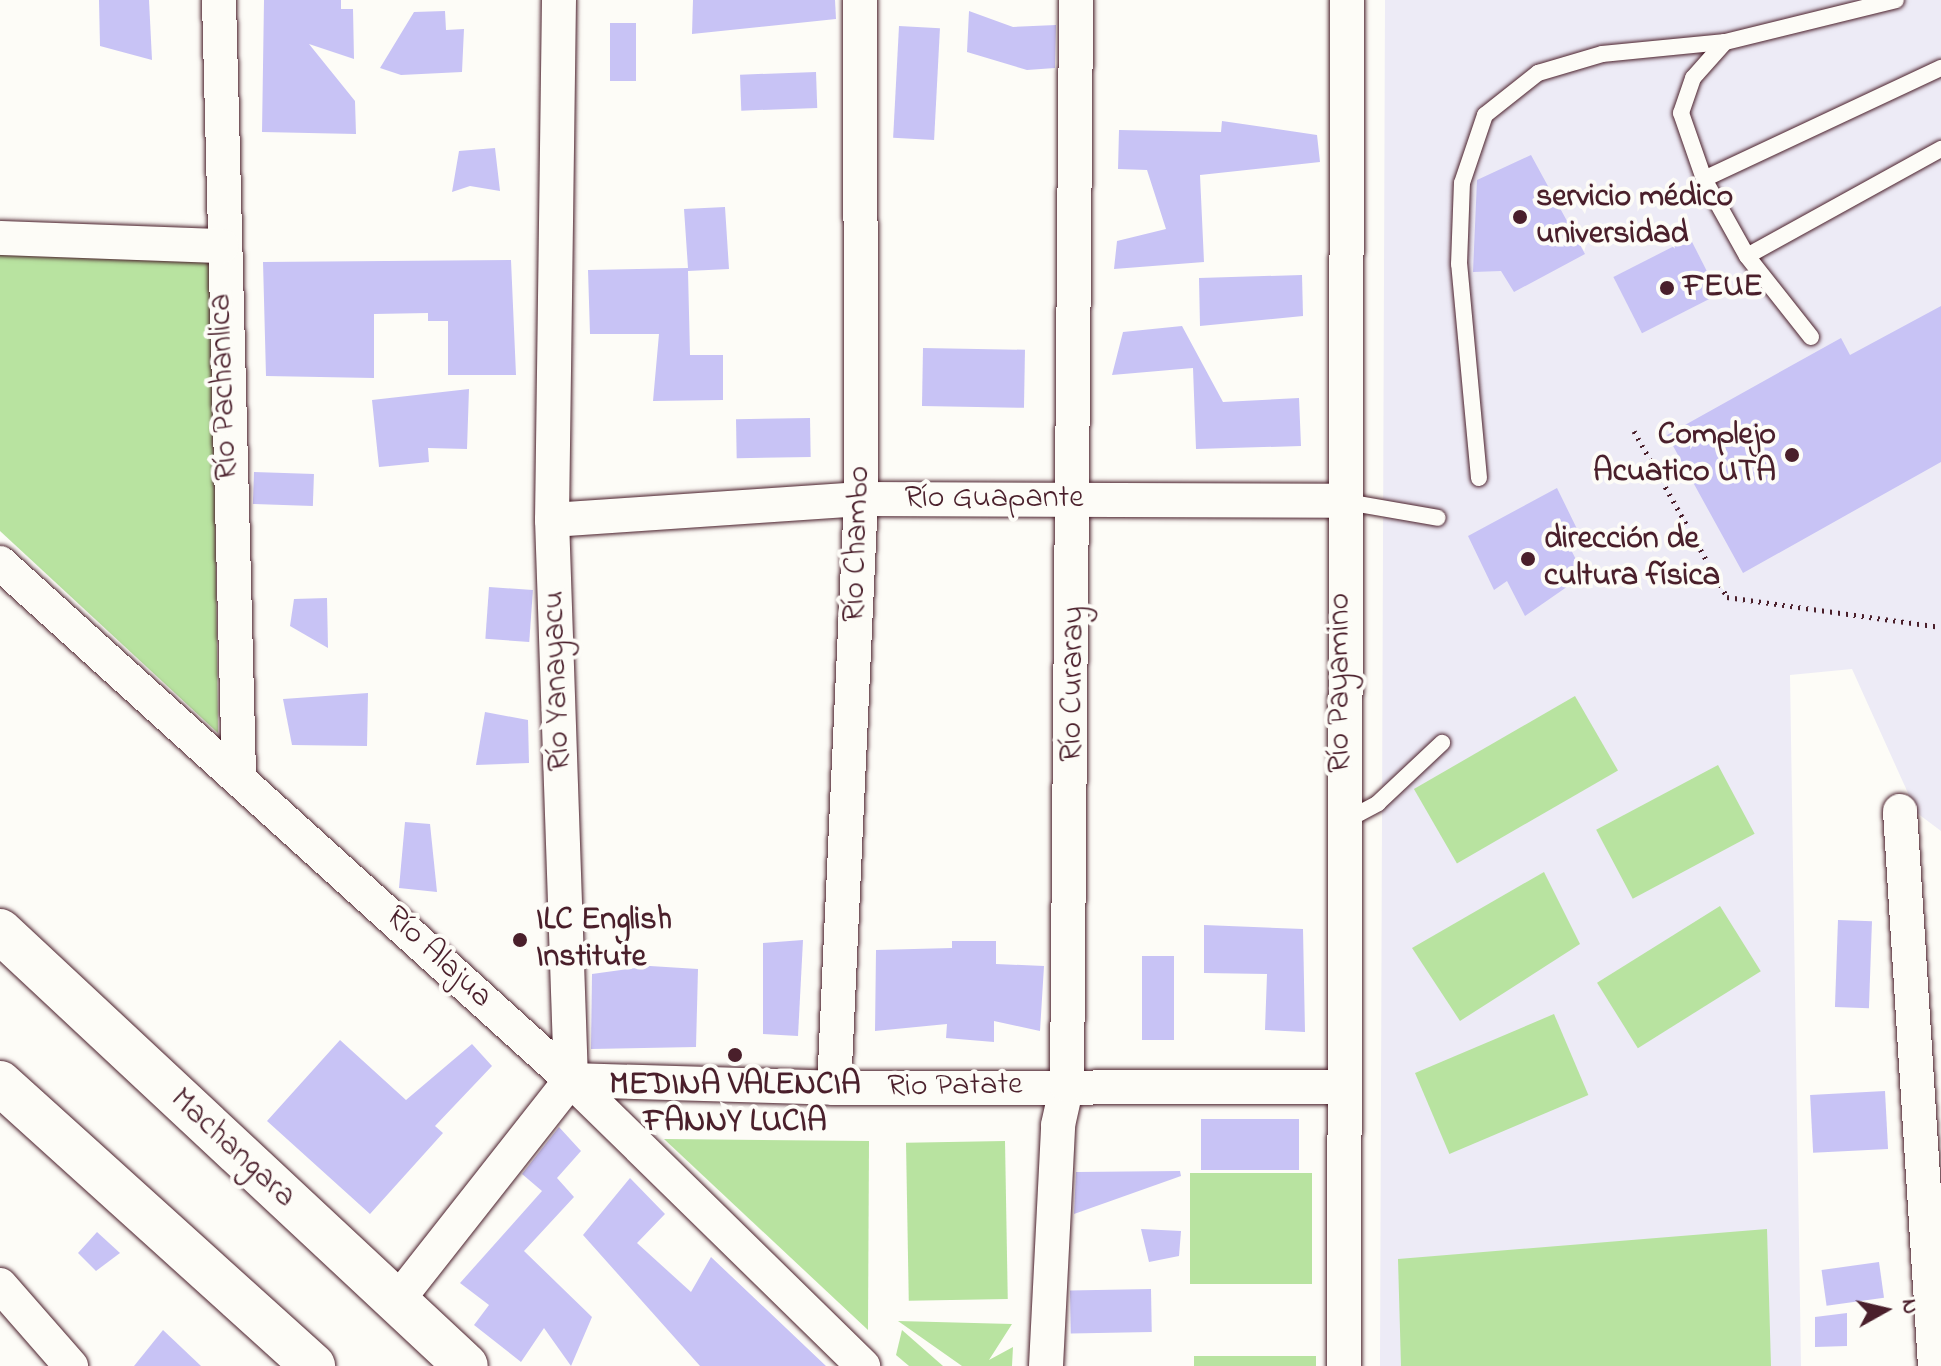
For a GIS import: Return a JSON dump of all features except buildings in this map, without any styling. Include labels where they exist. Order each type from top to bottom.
[{"type":"street","name":"Río Pachanlica","points":[[219,0],[222,246],[239,775]]},
{"type":"street","name":"Río Yanayacu","points":[[559,0],[552,520],[571,1080]]},
{"type":"street","name":"Río Chambo","points":[[834,1088],[861,499],[860,0]]},
{"type":"street","name":"Río Curaray","points":[[1046,1366],[1058,1125],[1067,1085],[1077,500],[1076,0]]},
{"type":"street","name":"Río Payamino","points":[[1344,1366],[1339,1087],[1347,0]]},
{"type":"street","points":[[0,238],[222,246]]},
{"type":"street","name":"Río Guapante","points":[[552,520],[861,499],[1341,501]]},
{"type":"street","name":"Río Alajua","points":[[0,563],[239,775],[571,1080],[863,1366]]},
{"type":"street","points":[[1900,811],[1935,1366]]},
{"type":"street","name":"Machangara","points":[[0,931],[466,1366]]},
{"type":"street","points":[[396,1302],[571,1080]]},
{"type":"street","name":"Rio Patate","points":[[571,1080],[834,1088],[1067,1085],[1339,1087]]},
{"type":"street","points":[[2,1088],[313,1366]]},
{"type":"street","points":[[0,1285],[71,1366]]},
{"type":"lane","points":[[1479,478],[1459,264],[1462,183],[1485,115],[1538,73],[1602,54],[1725,42],[1896,0]]},
{"type":"lane","points":[[1725,42],[1693,78],[1681,113],[1704,179],[1747,256],[1811,337]]},
{"type":"lane","points":[[1704,179],[1941,68]]},
{"type":"lane","points":[[1747,256],[1941,149]]},
{"type":"lane","points":[[1341,501],[1438,518]]},
{"type":"lane","points":[[1340,824],[1378,803],[1442,743]]},
{"type":"path","points":[[1634,431],[1727,597],[1941,627]]},
{"type":"shaded area","points":[[1385,0],[1941,0],[1941,831],[1917,813],[1852,669],[1790,675],[1801,1366],[1380,1366]]},
{"type":"green space","points":[[0,249],[212,255],[218,733],[0,531]]},
{"type":"green space","points":[[1575,696],[1618,770],[1457,863],[1414,789]]},
{"type":"green space","points":[[1718,765],[1755,834],[1633,899],[1596,830]]},
{"type":"green space","points":[[1544,872],[1580,944],[1460,1021],[1412,948]]},
{"type":"green space","points":[[1720,906],[1761,971],[1638,1048],[1597,983]]},
{"type":"green space","points":[[1554,1014],[1588,1095],[1449,1154],[1415,1073]]},
{"type":"green space","points":[[664,1139],[869,1141],[868,1330]]},
{"type":"green space","points":[[1005,1141],[1008,1299],[909,1301],[906,1143]]},
{"type":"green space","points":[[1190,1173],[1312,1173],[1312,1284],[1190,1284]]},
{"type":"green space","points":[[1767,1229],[1771,1366],[1401,1366],[1398,1259]]},
{"type":"green space","points":[[898,1321],[1012,1324],[989,1360],[1013,1347],[1012,1366],[962,1366]]},
{"type":"green space","points":[[902,1330],[943,1366],[909,1366],[896,1355]]},
{"type":"green space","points":[[1194,1356],[1316,1356],[1316,1366],[1194,1366]]},
{"type":"place","name":"servicio médico universidad","points":[[1520,217]]},
{"type":"place","name":"FEUE","points":[[1667,288]]},
{"type":"place","name":"Complejo Acuatico UTA","points":[[1792,455]]},
{"type":"place","name":"dirección de cultura física","points":[[1528,559]]},
{"type":"place","name":"ILC English Institute","points":[[520,940]]},
{"type":"place","name":"MEDINA VALENCIA FANNY LUCIA","points":[[735,1055]]}]
